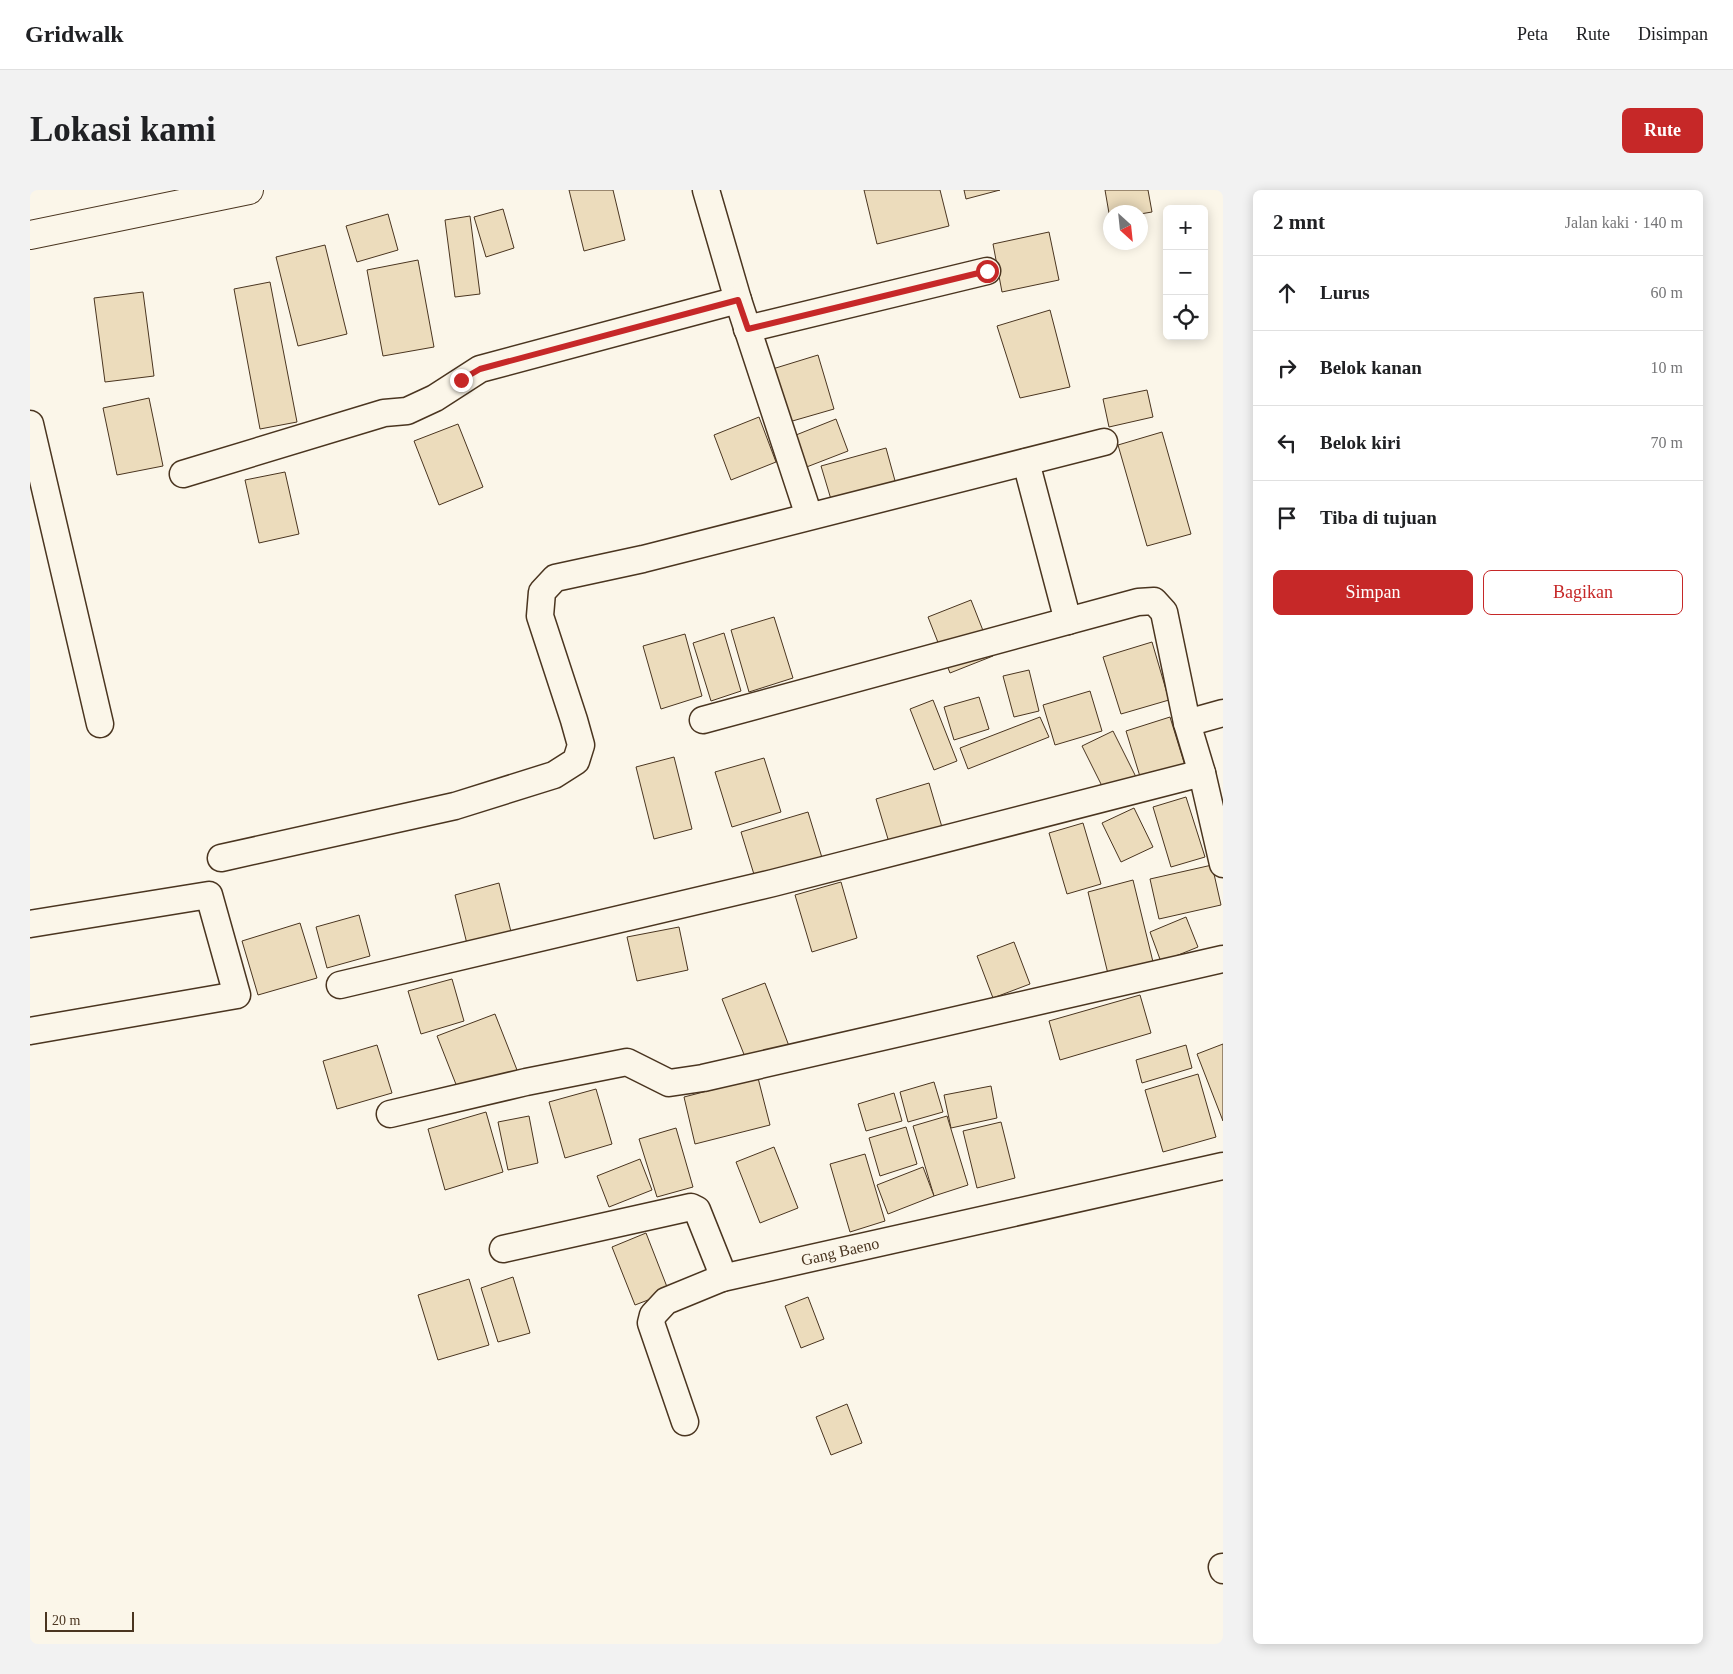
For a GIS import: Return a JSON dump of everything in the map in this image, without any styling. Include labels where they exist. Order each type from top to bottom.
[{"type":"main road","points":[[30,235],[249,190]]},
{"type":"street","points":[[706,190],[738,300],[809,516]]},
{"type":"street","points":[[748,329],[987,271]]},
{"type":"street","points":[[183,474],[384,413],[407,411],[435,398],[480,369],[738,300]]},
{"type":"street","points":[[30,424],[100,724]]},
{"type":"street","points":[[221,858],[455,806],[554,775],[576,762],[581,745],[540,616],[542,592],[555,578],[643,559],[1104,442]]},
{"type":"street","points":[[1026,462],[1068,621]]},
{"type":"street","points":[[703,720],[1138,602],[1154,601],[1164,612],[1187,723],[1202,773],[1223,864]]},
{"type":"street","points":[[1187,723],[1223,713]]},
{"type":"street","points":[[340,985],[773,883],[1202,773]]},
{"type":"street","points":[[30,924],[209,894],[237,995],[30,1031]]},
{"type":"street","points":[[390,1114],[526,1082],[627,1062],[669,1083],[703,1078],[1223,959]]},
{"type":"street","name":"Gang Baeno","points":[[685,1422],[651,1323],[653,1315],[666,1301],[722,1278],[1223,1166]]},
{"type":"street","points":[[503,1249],[691,1207],[697,1210],[719,1265],[722,1278]]},
{"type":"building","points":[[569,190],[613,190],[625,240],[584,251]]},
{"type":"building","points":[[864,190],[940,190],[949,226],[877,244]]},
{"type":"building","points":[[964,190],[1000,190],[966,199]]},
{"type":"building","points":[[1105,190],[1148,190],[1152,212],[1148,213],[1148,205],[1108,205]]},
{"type":"building","points":[[503,209],[514,248],[486,257],[474,217]]},
{"type":"building","points":[[388,214],[398,250],[357,262],[346,226]]},
{"type":"building","points":[[470,216],[480,294],[455,297],[445,220]]},
{"type":"building","points":[[1049,232],[1059,280],[1002,292],[993,244]]},
{"type":"building","points":[[325,245],[347,334],[298,346],[276,257]]},
{"type":"building","points":[[418,260],[434,347],[383,356],[367,270]]},
{"type":"building","points":[[270,282],[297,422],[260,429],[234,289]]},
{"type":"building","points":[[143,292],[154,376],[105,382],[94,298]]},
{"type":"building","points":[[1050,310],[1070,387],[1020,398],[997,326]]},
{"type":"building","points":[[818,355],[834,409],[782,424],[766,371]]},
{"type":"building","points":[[1147,390],[1153,417],[1109,427],[1103,399]]},
{"type":"building","points":[[149,398],[163,466],[117,475],[103,408]]},
{"type":"building","points":[[759,417],[776,462],[731,480],[714,435]]},
{"type":"building","points":[[836,419],[848,451],[804,468],[791,437]]},
{"type":"building","points":[[458,424],[483,487],[439,505],[414,441]]},
{"type":"building","points":[[1162,432],[1191,534],[1147,546],[1118,445]]},
{"type":"building","points":[[886,448],[897,488],[833,506],[821,466]]},
{"type":"building","points":[[285,472],[299,534],[259,543],[245,480]]},
{"type":"building","points":[[971,600],[993,656],[950,673],[928,617]]},
{"type":"building","points":[[774,617],[793,678],[749,692],[731,630]]},
{"type":"building","points":[[724,633],[741,691],[711,701],[693,643]]},
{"type":"building","points":[[685,634],[702,696],[661,709],[643,646]]},
{"type":"building","points":[[1152,642],[1169,700],[1121,714],[1103,657]]},
{"type":"building","points":[[1029,670],[1039,711],[1014,717],[1003,676]]},
{"type":"building","points":[[1090,691],[1102,731],[1055,745],[1043,705]]},
{"type":"building","points":[[979,697],[989,729],[954,740],[944,707]]},
{"type":"building","points":[[933,700],[957,761],[934,770],[910,709]]},
{"type":"building","points":[[1040,717],[1049,737],[968,769],[960,748]]},
{"type":"building","points":[[1170,717],[1186,769],[1142,783],[1126,731]]},
{"type":"building","points":[[1113,731],[1137,779],[1106,794],[1082,746]]},
{"type":"building","points":[[674,757],[692,829],[654,839],[636,767]]},
{"type":"building","points":[[764,758],[781,812],[732,827],[715,772]]},
{"type":"building","points":[[929,783],[944,834],[891,849],[876,799]]},
{"type":"building","points":[[1186,797],[1205,857],[1171,867],[1153,807]]},
{"type":"building","points":[[1134,808],[1153,847],[1121,862],[1102,823]]},
{"type":"building","points":[[808,812],[823,861],[756,881],[741,832]]},
{"type":"building","points":[[1083,823],[1101,884],[1067,894],[1049,833]]},
{"type":"building","points":[[1212,865],[1221,905],[1159,919],[1150,879]]},
{"type":"building","points":[[1133,880],[1154,966],[1109,978],[1088,892]]},
{"type":"building","points":[[841,882],[857,938],[812,952],[795,895]]},
{"type":"building","points":[[499,883],[513,940],[469,952],[455,895]]},
{"type":"building","points":[[359,915],[370,956],[327,968],[316,927]]},
{"type":"building","points":[[1186,917],[1198,947],[1161,962],[1150,932]]},
{"type":"building","points":[[300,923],[317,978],[258,995],[242,941]]},
{"type":"building","points":[[679,927],[688,970],[637,981],[627,937]]},
{"type":"building","points":[[1014,942],[1030,984],[993,998],[977,956]]},
{"type":"building","points":[[452,979],[464,1021],[421,1034],[408,991]]},
{"type":"building","points":[[765,983],[789,1046],[747,1062],[722,999]]},
{"type":"building","points":[[1140,995],[1151,1033],[1060,1060],[1049,1021]]},
{"type":"building","points":[[495,1014],[517,1070],[459,1092],[437,1036]]},
{"type":"building","points":[[1223,1044],[1223,1121],[1197,1054]]},
{"type":"building","points":[[377,1045],[392,1093],[337,1109],[323,1061]]},
{"type":"building","points":[[1186,1045],[1192,1068],[1142,1083],[1136,1060]]},
{"type":"building","points":[[1198,1074],[1216,1137],[1163,1152],[1145,1090]]},
{"type":"building","points":[[758,1078],[770,1125],[695,1144],[684,1097]]},
{"type":"building","points":[[934,1082],[943,1112],[908,1122],[900,1092]]},
{"type":"building","points":[[991,1086],[997,1118],[951,1128],[944,1095]]},
{"type":"building","points":[[596,1089],[612,1144],[565,1158],[549,1102]]},
{"type":"building","points":[[894,1093],[902,1121],[866,1131],[858,1104]]},
{"type":"building","points":[[486,1112],[503,1172],[445,1190],[428,1129]]},
{"type":"building","points":[[529,1116],[538,1163],[508,1170],[498,1122]]},
{"type":"building","points":[[947,1116],[968,1185],[934,1196],[913,1126]]},
{"type":"building","points":[[1001,1122],[1015,1178],[977,1188],[963,1131]]},
{"type":"building","points":[[906,1127],[917,1164],[880,1176],[869,1138]]},
{"type":"building","points":[[676,1128],[693,1187],[657,1197],[639,1139]]},
{"type":"building","points":[[774,1147],[798,1208],[760,1223],[736,1162]]},
{"type":"building","points":[[865,1154],[885,1221],[850,1232],[830,1164]]},
{"type":"building","points":[[640,1159],[652,1190],[609,1207],[597,1176]]},
{"type":"building","points":[[923,1167],[934,1196],[888,1214],[877,1185]]},
{"type":"building","points":[[646,1233],[669,1292],[635,1305],[612,1247]]},
{"type":"building","points":[[513,1277],[530,1333],[498,1342],[481,1288]]},
{"type":"building","points":[[469,1279],[489,1345],[438,1360],[418,1295]]},
{"type":"building","points":[[808,1297],[824,1339],[801,1348],[785,1306]]},
{"type":"building","points":[[847,1404],[862,1443],[831,1455],[816,1417]]},
{"type":"route","points":[[461,380],[480,369],[738,300],[748,329],[987,271]]}]
